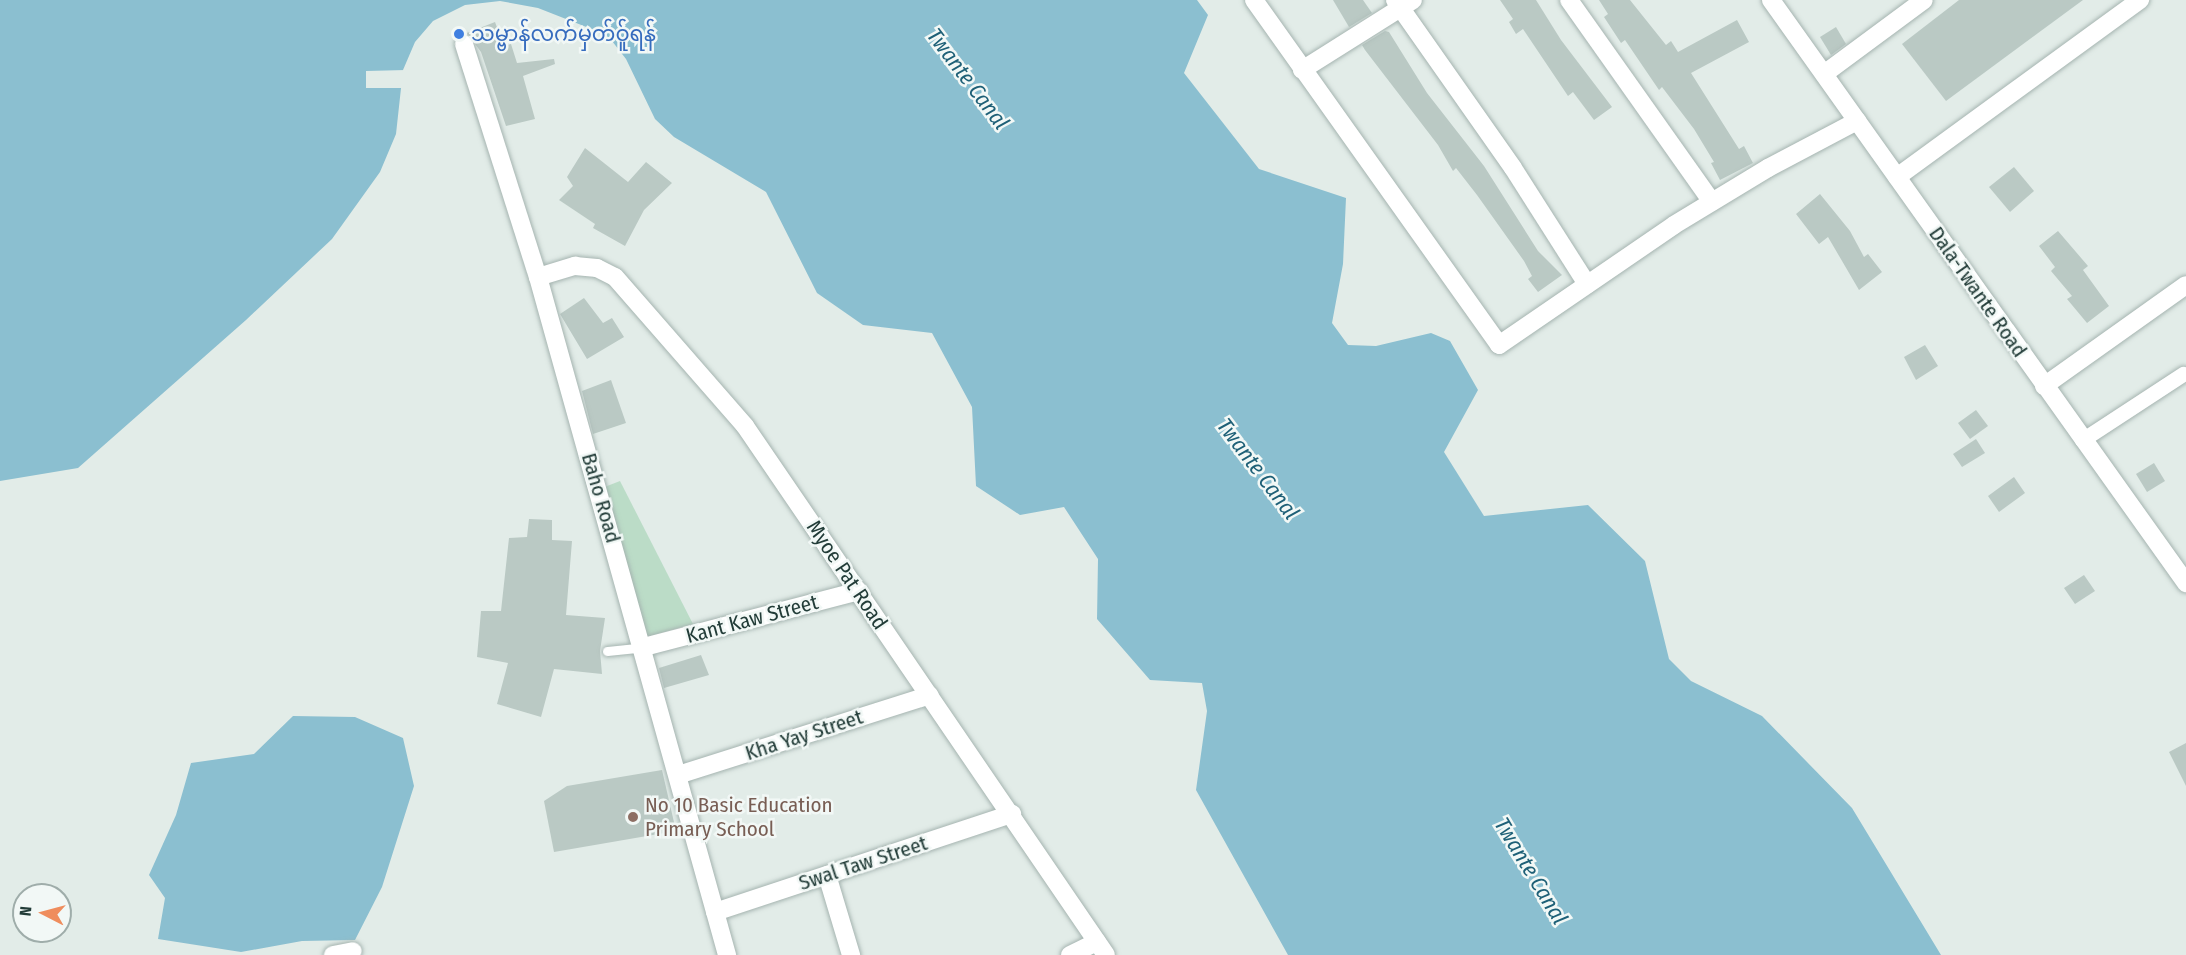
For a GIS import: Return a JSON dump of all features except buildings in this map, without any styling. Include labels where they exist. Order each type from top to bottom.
[{"type":"street","points":[[1254,0],[1499,345],[1712,202],[1857,122]]},
{"type":"street","points":[[1569,0],[1712,202]]},
{"type":"street","name":"Dala-Twante Road","points":[[1771,0],[2186,583]]},
{"type":"street","points":[[1824,74],[1924,0]]},
{"type":"street","points":[[1897,177],[2140,0]]},
{"type":"street","points":[[1302,70],[1403,3],[1587,284]]},
{"type":"street","name":"Baho Road","points":[[464,44],[538,277],[644,647],[727,955]]},
{"type":"street","name":"Myoe Pat Road","points":[[538,277],[575,266],[597,268],[615,277],[745,426],[1012,814],[1101,948]]},
{"type":"street","points":[[2044,386],[2186,285]]},
{"type":"street","points":[[2082,440],[2183,374]]},
{"type":"street","name":"Kant Kaw Street","points":[[644,647],[859,591]]},
{"type":"street","name":"Kha Yay Street","points":[[678,775],[930,695]]},
{"type":"street","name":"Swal Taw Street","points":[[715,912],[1012,814]]},
{"type":"street","points":[[827,875],[850,955]]},
{"type":"street","points":[[1070,955],[1101,948]]},
{"type":"street","points":[[333,955],[353,951]]},
{"type":"lane","points":[[607,651],[644,647]]},
{"type":"green space","points":[[620,481],[693,624],[646,637],[602,488]]},
{"type":"water","name":"Twante Canal","points":[[0,0],[1197,0],[1208,15],[1184,73],[1259,169],[1346,198],[1343,264],[1332,323],[1348,345],[1376,346],[1431,333],[1450,341],[1478,390],[1444,452],[1484,516],[1588,505],[1645,561],[1669,659],[1691,681],[1762,716],[1852,808],[1941,955],[1288,955],[1196,790],[1207,711],[1202,683],[1150,680],[1097,619],[1098,559],[1064,507],[1020,515],[976,486],[972,407],[932,333],[863,325],[817,293],[766,192],[674,137],[655,119],[626,59],[612,41],[594,30],[538,8],[500,1],[465,5],[433,21],[415,42],[403,70],[396,134],[380,172],[332,239],[246,320],[78,468],[0,481]]},
{"type":"water","points":[[293,716],[355,717],[403,738],[414,786],[382,887],[355,940],[302,941],[241,952],[158,939],[165,898],[149,875],[176,815],[191,763],[254,754]]},
{"type":"pier","points":[[406,70],[404,88],[366,88],[366,71]]},
{"type":"place","name":"သမ္ဗာန်လက်မှတ်ဝ်ူရန်","points":[[459,34]]},
{"type":"place","name":"No 10 Basic Education Primary School","points":[[633,817]]}]
